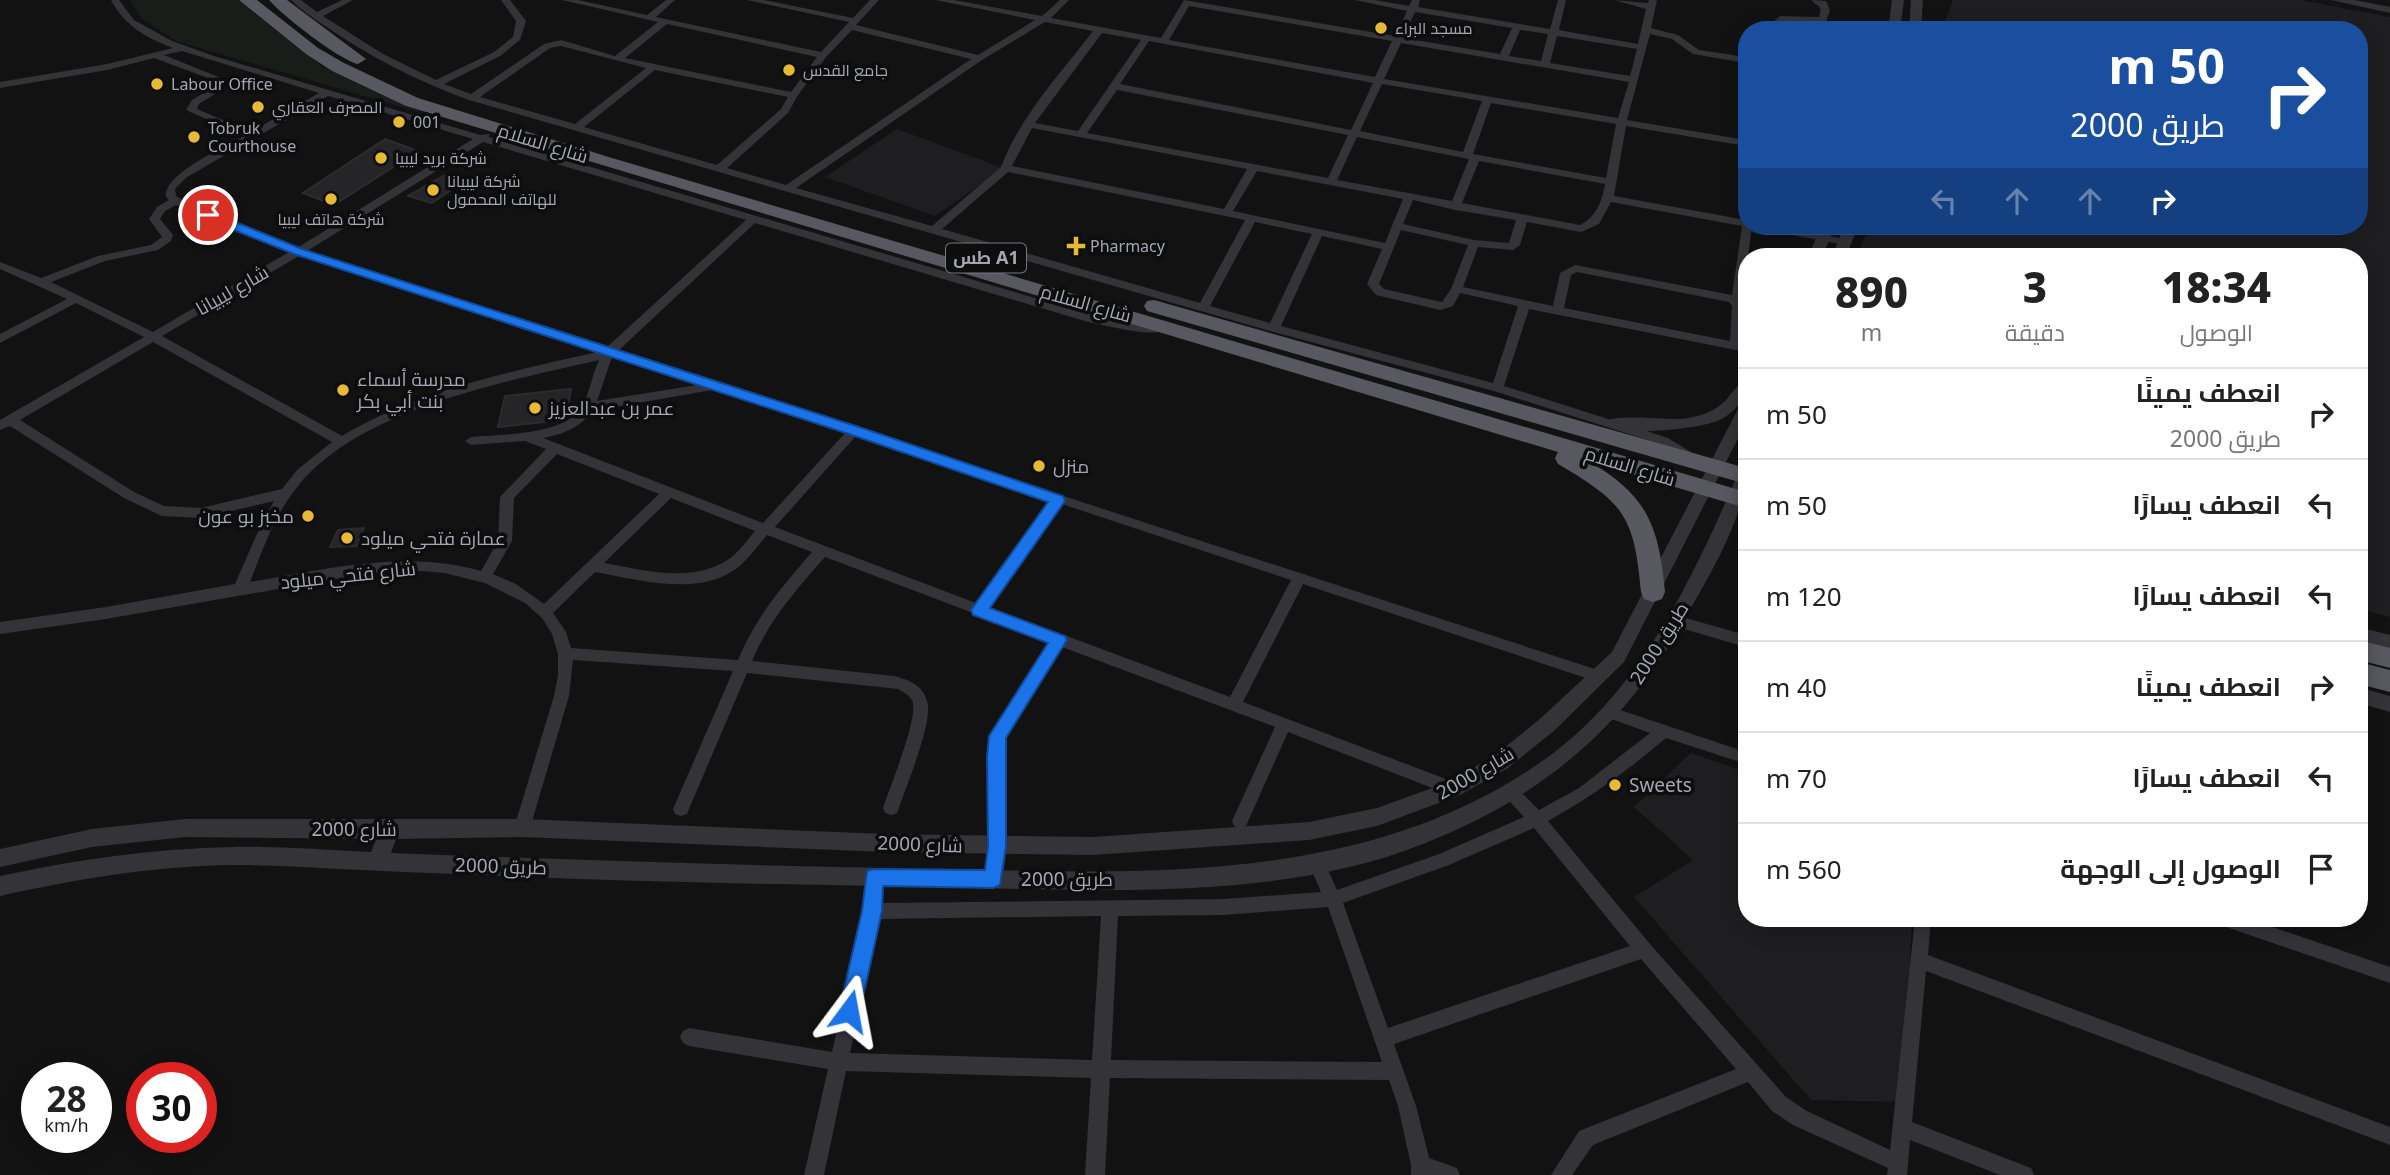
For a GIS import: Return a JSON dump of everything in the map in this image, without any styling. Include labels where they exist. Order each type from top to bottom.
[{"type":"highway","name":"شارع السلام","points":[[247,0],[312,51],[362,80],[489,133],[1177,330],[1706,489],[1738,486]]},
{"type":"highway","name":"شارع السلام","points":[[277,0],[332,43],[380,72],[424,92],[504,119],[1706,464],[1738,482]]},
{"type":"highway","points":[[1515,432],[1599,476],[1629,502],[1647,535],[1653,592]]},
{"type":"highway","points":[[2368,652],[2390,658]]},
{"type":"highway","points":[[2368,675],[2390,681]]},
{"type":"street","points":[[115,0],[118,7],[133,22],[155,37],[326,93],[489,133],[753,219],[1088,318],[1134,327],[1177,330]]},
{"type":"street","points":[[295,0],[390,63],[472,98],[1275,328],[1497,388],[1664,441],[1706,464]]},
{"type":"street","points":[[316,16],[349,0]]},
{"type":"street","points":[[436,84],[497,54],[517,38],[521,21],[505,0]]},
{"type":"street","points":[[566,0],[823,55]]},
{"type":"street","points":[[649,19],[671,0]]},
{"type":"street","points":[[751,0],[854,24],[979,58]]},
{"type":"street","points":[[718,170],[785,111],[793,95],[823,55],[875,0]]},
{"type":"street","points":[[942,0],[1380,81],[1738,142]]},
{"type":"street","points":[[787,189],[979,58],[1044,19],[1065,0]]},
{"type":"street","points":[[1359,0],[1415,4],[1517,27],[1642,47]]},
{"type":"street","points":[[1545,65],[1562,0]]},
{"type":"street","points":[[1031,125],[1581,229],[1595,222],[1608,198],[1622,121],[1652,3],[1618,0]]},
{"type":"street","points":[[1779,21],[1783,18],[1823,20],[1826,10],[1823,3],[1815,0]]},
{"type":"street","points":[[1895,21],[1898,0]]},
{"type":"street","points":[[1916,21],[1917,0]]},
{"type":"street","points":[[2337,0],[2390,10]]},
{"type":"street","points":[[2384,0],[2390,1]]},
{"type":"street","points":[[1164,41],[1187,2],[1634,80]]},
{"type":"street","points":[[1331,182],[1415,4]]},
{"type":"street","points":[[617,59],[666,22]]},
{"type":"street","points":[[1503,58],[1517,27]]},
{"type":"street","points":[[933,231],[1006,168],[1010,155],[1099,30]]},
{"type":"street","points":[[1646,30],[1675,37],[1696,51],[1738,59]]},
{"type":"street","points":[[1082,133],[1147,38]]},
{"type":"street","points":[[472,98],[554,43],[653,67],[793,95]]},
{"type":"street","points":[[0,85],[60,76],[183,48]]},
{"type":"street","points":[[157,56],[221,80],[220,87],[195,102],[191,110],[252,136]]},
{"type":"street","points":[[575,129],[653,67]]},
{"type":"street","points":[[1113,86],[1471,157],[1612,181]]},
{"type":"street","points":[[326,93],[177,180],[170,193],[175,201],[298,252],[854,430],[1058,500],[1598,676]]},
{"type":"street","points":[[1455,206],[1488,99]]},
{"type":"street","name":"شارع ليبيانا","points":[[5,423],[298,252],[489,133]]},
{"type":"street","points":[[1006,168],[1388,247]]},
{"type":"street","points":[[1227,213],[1253,168]]},
{"type":"street","points":[[1409,198],[1373,284],[1380,292],[1446,306],[1457,289],[1474,243]]},
{"type":"street","points":[[1608,198],[1738,222]]},
{"type":"street","points":[[41,282],[102,258],[162,244],[168,235],[154,219],[161,209],[175,201]]},
{"type":"street","points":[[1204,307],[1252,218]]},
{"type":"street","points":[[471,441],[564,428],[576,422],[588,407],[601,365],[608,353],[753,219]]},
{"type":"street","points":[[1396,226],[1509,248],[1514,245],[1521,219]]},
{"type":"street","points":[[1275,328],[1318,232]]},
{"type":"street","points":[[1833,235],[1845,242]]},
{"type":"street","points":[[1843,248],[1848,235]]},
{"type":"street","points":[[0,265],[41,282],[250,388],[340,441]]},
{"type":"street","points":[[1558,311],[1566,273],[1575,268],[1737,302]]},
{"type":"street","points":[[1457,289],[1738,346]]},
{"type":"street","points":[[1738,294],[1738,313]]},
{"type":"street","points":[[0,339],[75,299]]},
{"type":"street","points":[[1497,388],[1525,304]]},
{"type":"street","points":[[241,588],[261,537],[286,493],[303,472],[340,441],[444,396],[507,377],[608,353]]},
{"type":"street","points":[[588,407],[713,386]]},
{"type":"street","points":[[1612,423],[1664,424],[1709,418],[1720,413],[1738,395]]},
{"type":"street","name":"شارع 2000","points":[[0,858],[92,838],[185,828],[522,828],[997,846],[1093,846],[1309,831],[1377,817],[1453,789],[1501,762],[1548,724],[1618,657],[1706,489],[1706,464],[1738,420]]},
{"type":"street","points":[[5,423],[129,495],[162,511],[201,513],[286,493]]},
{"type":"street","points":[[591,566],[681,579],[701,578],[729,566],[854,430]]},
{"type":"street","points":[[523,435],[821,552],[1284,723],[1453,789]]},
{"type":"street","points":[[485,577],[505,541],[507,497],[555,448]]},
{"type":"street","points":[[545,612],[668,493]]},
{"type":"street","name":"طريق 2000","points":[[0,886],[138,861],[234,856],[993,879],[1205,880],[1317,864],[1391,846],[1448,826],[1510,793],[1556,762],[1611,713],[1651,662],[1675,621],[1738,497]]},
{"type":"street","points":[[979,610],[1058,500]]},
{"type":"street","points":[[681,809],[741,666],[776,602],[821,552]]},
{"type":"street","name":"شارع فتحي ميلود","points":[[0,628],[356,569],[403,566],[444,568],[485,577],[525,596],[545,612],[558,631],[565,654],[564,684],[522,828]]},
{"type":"street","points":[[1233,706],[1299,579]]},
{"type":"street","points":[[1675,621],[1738,639]]},
{"type":"street","points":[[2368,636],[2390,642]]},
{"type":"street","points":[[993,879],[997,846],[995,757],[998,736],[1059,640]]},
{"type":"street","points":[[565,654],[741,666],[894,682],[913,690],[920,700],[921,712],[891,808]]},
{"type":"street","points":[[2368,698],[2390,704]]},
{"type":"street","points":[[1611,713],[1738,755]]},
{"type":"street","points":[[1240,821],[1284,723]]},
{"type":"street","points":[[872,911],[1223,907],[1333,899],[1443,860],[1537,819],[1585,793],[1664,730]]},
{"type":"street","points":[[1510,793],[1537,819],[1643,950],[1779,1104],[1800,1118],[1898,1169],[1922,927]]},
{"type":"street","points":[[377,862],[390,830]]},
{"type":"street","points":[[1317,864],[1333,899],[1407,1106],[1421,1170],[1450,1175]]},
{"type":"street","points":[[814,1175],[872,911],[873,877]]},
{"type":"street","points":[[1095,1175],[1110,908]]},
{"type":"street","points":[[2261,927],[2390,975]]},
{"type":"street","points":[[1382,1039],[1643,950]]},
{"type":"street","points":[[1920,960],[2390,1136]]},
{"type":"street","points":[[688,1037],[838,1062],[1100,1069],[1394,1071]]},
{"type":"street","points":[[1561,1175],[1586,1138],[1751,1072]]},
{"type":"street","points":[[1901,1127],[2024,1175]]},
{"type":"shaded area","points":[[130,0],[238,0],[324,68],[425,114],[176,41],[141,18]]},
{"type":"shaded area","points":[[1953,0],[2300,0],[2390,17],[2390,617],[2368,611],[2368,248],[1860,248],[1866,235],[2368,235],[2368,21],[1945,21]]},
{"type":"shaded area","points":[[897,129],[1003,169],[935,216],[825,177]]},
{"type":"shaded area","points":[[1691,753],[1738,769],[1738,927],[1912,927],[1904,1102],[1811,1100],[1634,897],[1693,860],[1634,807]]},
{"type":"building","points":[[385,139],[418,151],[334,205],[303,193]]},
{"type":"building","name":"شركة ليبيانا للهاتف المحمول","points":[[445,175],[464,181],[432,203],[408,196]]},
{"type":"building","name":"عمر بن عبدالعزيز","points":[[571,389],[566,417],[562,420],[498,427],[505,396]]},
{"type":"building","name":"عمارة فتحي ميلود","points":[[364,528],[357,546],[330,547],[338,530]]},
{"type":"place","name":"مسجد البراء","points":[[1381,28]]},
{"type":"place","name":"جامع القدس","points":[[789,70]]},
{"type":"place","name":"Labour Office","points":[[157,84]]},
{"type":"place","name":"المصرف العقاري","points":[[258,107]]},
{"type":"place","name":"001","points":[[399,122]]},
{"type":"place","name":"Tobruk Courthouse","points":[[194,137]]},
{"type":"place","name":"شركة بريد ليبيا","points":[[381,158]]},
{"type":"place","name":"شركة ليبيانا للهاتف المحمول","points":[[433,190]]},
{"type":"place","name":"شركة هاتف ليبيا","points":[[331,199]]},
{"type":"place","name":"Pharmacy","points":[[1076,246]]},
{"type":"place","name":"مدرسة أسماء بنت أبي بكر","points":[[343,390]]},
{"type":"place","name":"عمر بن عبدالعزيز","points":[[535,408]]},
{"type":"place","name":"منزل","points":[[1039,466]]},
{"type":"place","name":"مخبز بو عون","points":[[308,516]]},
{"type":"place","name":"عمارة فتحي ميلود","points":[[347,538]]},
{"type":"place","name":"Sweets","points":[[1615,785]]},
{"type":"route","points":[[208,215],[298,252],[854,430],[1058,500],[979,610],[1059,640],[998,736],[995,757],[997,846],[993,879],[873,877],[872,911],[849,1011]]}]
